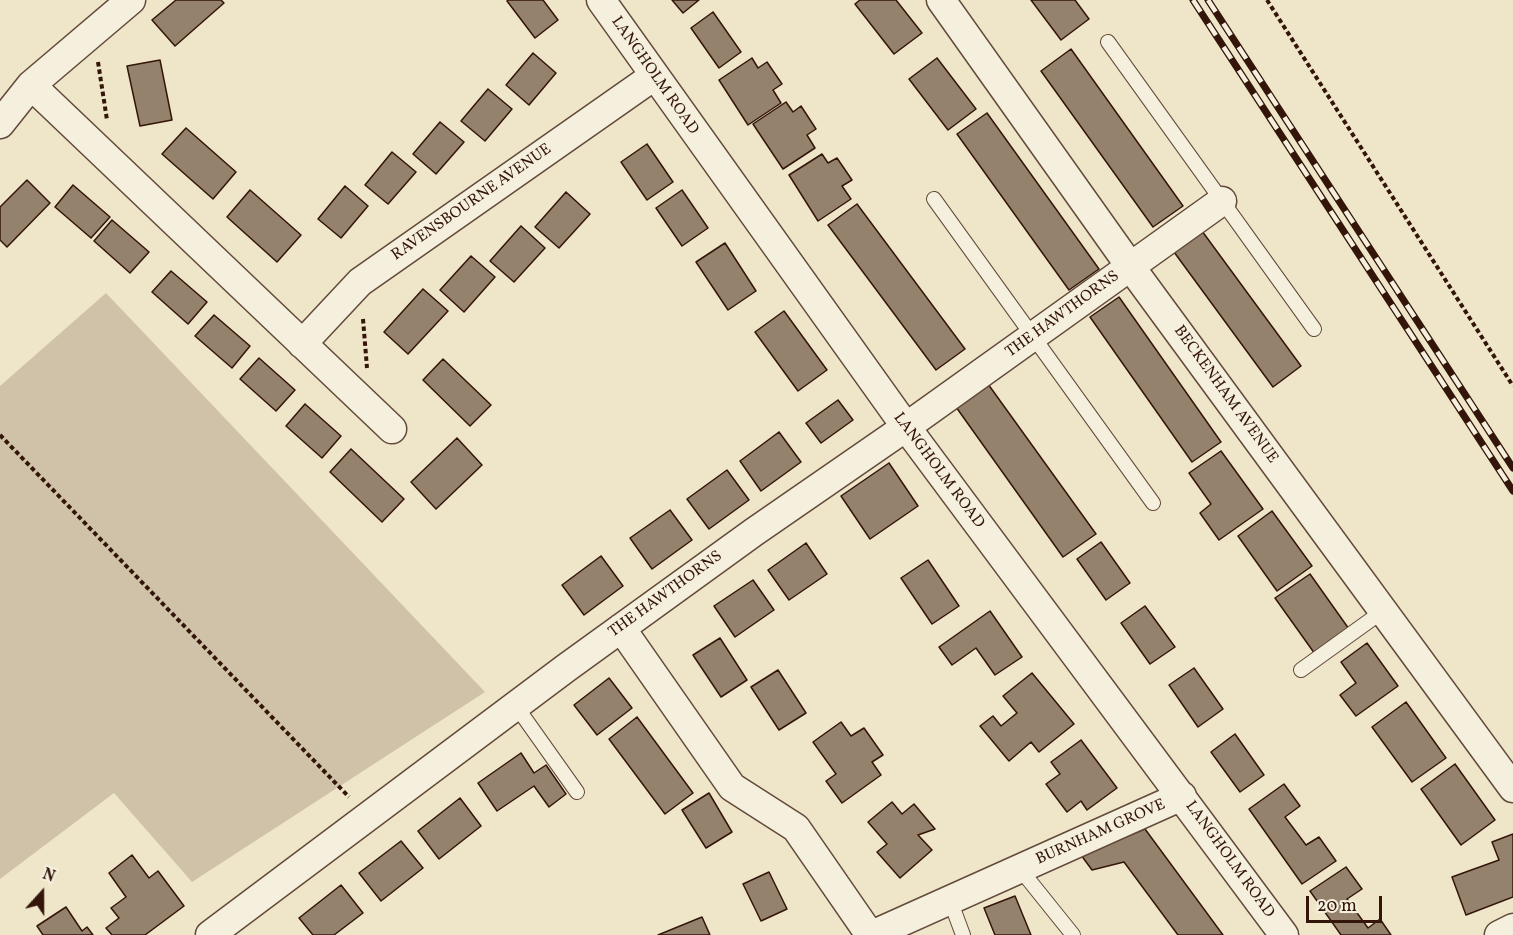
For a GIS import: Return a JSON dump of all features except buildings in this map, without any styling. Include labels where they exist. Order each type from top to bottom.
[{"type":"street","points":[[0,124],[31,85],[131,0]]},
{"type":"street","name":"LANGHOLM ROAD","points":[[600,0],[906,428],[1284,935]]},
{"type":"street","name":"BECKENHAM AVENUE","points":[[941,0],[1130,266],[1513,788]]},
{"type":"street","name":"RAVENSBOURNE AVENUE","points":[[302,344],[360,282],[654,76]]},
{"type":"street","points":[[31,85],[392,429]]},
{"type":"street","name":"THE HAWTHORNS","points":[[210,935],[621,628],[754,532],[906,428],[1222,201]]},
{"type":"street","points":[[621,628],[732,787],[796,828],[871,935]]},
{"type":"street","name":"BURNHAM GROVE","points":[[871,935],[1182,796]]},
{"type":"street","points":[[1499,935],[1513,928]]},
{"type":"lane","points":[[1108,42],[1314,329]]},
{"type":"lane","points":[[933,199],[1153,504]]},
{"type":"lane","points":[[1301,670],[1383,611]]},
{"type":"lane","points":[[516,706],[577,792]]},
{"type":"lane","name":"BURNHAM GROVE","points":[[1020,869],[1074,935]]},
{"type":"lane","points":[[950,900],[963,935]]},
{"type":"path","points":[[1267,0],[1513,386]]},
{"type":"path","points":[[93,32],[115,164]]},
{"type":"path","points":[[360,282],[369,407]]},
{"type":"path","points":[[0,435],[368,817]]},
{"type":"shaded area","points":[[106,293],[485,692],[192,882],[114,793],[0,879],[0,386]]},
{"type":"railway","points":[[1193,0],[1513,491]]},
{"type":"railway","points":[[1208,0],[1513,468]]}]
